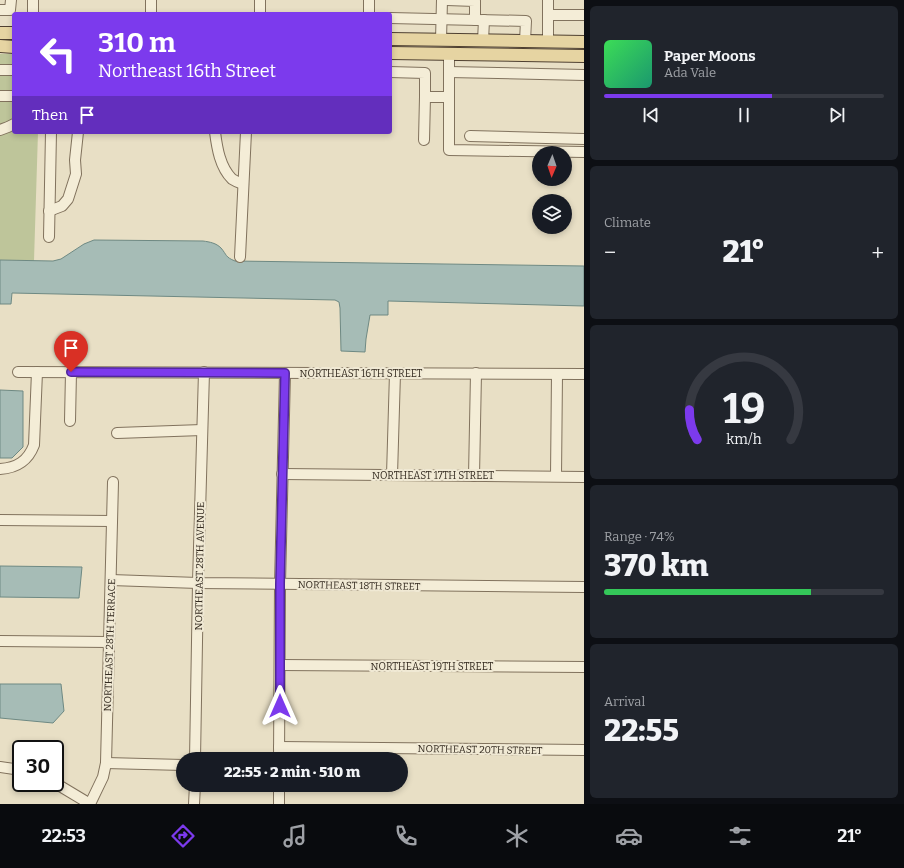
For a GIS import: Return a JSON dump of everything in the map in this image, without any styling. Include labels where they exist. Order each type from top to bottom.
[{"type":"main road","points":[[0,33],[12,33]]},
{"type":"main road","points":[[392,39],[584,42]]},
{"type":"main road","points":[[449,54],[452,49],[457,46],[480,40]]},
{"type":"main road","points":[[0,46],[12,47]]},
{"type":"main road","points":[[392,53],[584,56]]},
{"type":"street","points":[[0,10],[10,10],[11,0]]},
{"type":"street","points":[[33,0],[33,12]]},
{"type":"street","points":[[151,12],[152,0]]},
{"type":"street","points":[[260,0],[260,12]]},
{"type":"street","points":[[369,0],[369,12]]},
{"type":"street","points":[[441,40],[442,0]]},
{"type":"street","points":[[448,0],[475,1],[479,20],[480,40]]},
{"type":"street","points":[[548,0],[548,41]]},
{"type":"street","points":[[548,15],[584,15]]},
{"type":"street","points":[[392,18],[526,21],[525,41]]},
{"type":"street","points":[[449,54],[450,150],[584,152]]},
{"type":"street","points":[[0,70],[12,70]]},
{"type":"street","points":[[392,72],[425,73],[424,140]]},
{"type":"street","points":[[449,72],[584,75]]},
{"type":"street","points":[[0,96],[12,96]]},
{"type":"street","points":[[425,97],[449,97]]},
{"type":"street","points":[[0,130],[12,125]]},
{"type":"street","points":[[49,237],[51,134]]},
{"type":"street","points":[[49,212],[62,206],[68,199],[76,174],[75,160],[78,134]]},
{"type":"street","points":[[215,134],[218,152],[224,168],[233,179],[244,184]]},
{"type":"street","points":[[240,257],[246,134]]},
{"type":"street","points":[[470,136],[584,139]]},
{"type":"street","name":"NORTHEAST 16TH STREET","points":[[18,372],[584,374]]},
{"type":"street","points":[[0,470],[16,466],[25,460],[32,451],[34,445],[37,372]]},
{"type":"street","points":[[70,421],[71,372]]},
{"type":"street","name":"NORTHEAST 28TH AVENUE","points":[[195,752],[204,372]]},
{"type":"street","points":[[279,752],[280,584],[285,373]]},
{"type":"street","points":[[392,475],[396,373]]},
{"type":"street","points":[[474,476],[476,373]]},
{"type":"street","points":[[556,476],[557,374]]},
{"type":"street","points":[[117,433],[202,430]]},
{"type":"street","name":"NORTHEAST 17TH STREET","points":[[282,474],[584,477]]},
{"type":"street","name":"NORTHEAST 28TH TERRACE","points":[[90,804],[103,777],[106,763],[113,482]]},
{"type":"street","points":[[0,520],[112,521]]},
{"type":"street","name":"NORTHEAST 18TH STREET","points":[[111,580],[198,583],[584,587]]},
{"type":"street","points":[[0,641],[109,642]]},
{"type":"street","name":"NORTHEAST 19TH STREET","points":[[280,665],[584,667]]},
{"type":"street","name":"NORTHEAST 20TH STREET","points":[[279,747],[584,750]]},
{"type":"street","points":[[106,763],[176,765]]},
{"type":"street","points":[[0,767],[12,769]]},
{"type":"street","points":[[64,788],[90,804]]},
{"type":"street","points":[[194,804],[195,792]]},
{"type":"street","points":[[279,792],[279,804]]},
{"type":"green space","points":[[0,54],[12,54],[12,134],[38,134],[34,261],[0,260]]},
{"type":"water","points":[[94,240],[206,241],[217,245],[228,257],[235,261],[584,266],[584,306],[388,301],[388,315],[370,315],[365,352],[341,351],[340,308],[339,302],[335,300],[12,293],[11,304],[0,304],[0,260],[53,261],[61,259],[84,244]]},
{"type":"water","points":[[0,390],[23,391],[23,447],[12,458],[0,458]]},
{"type":"water","points":[[0,566],[82,567],[79,598],[0,597]]},
{"type":"water","points":[[0,684],[61,684],[64,711],[53,723],[0,718]]},
{"type":"route","points":[[71,372],[285,373],[280,584],[280,706]]}]
